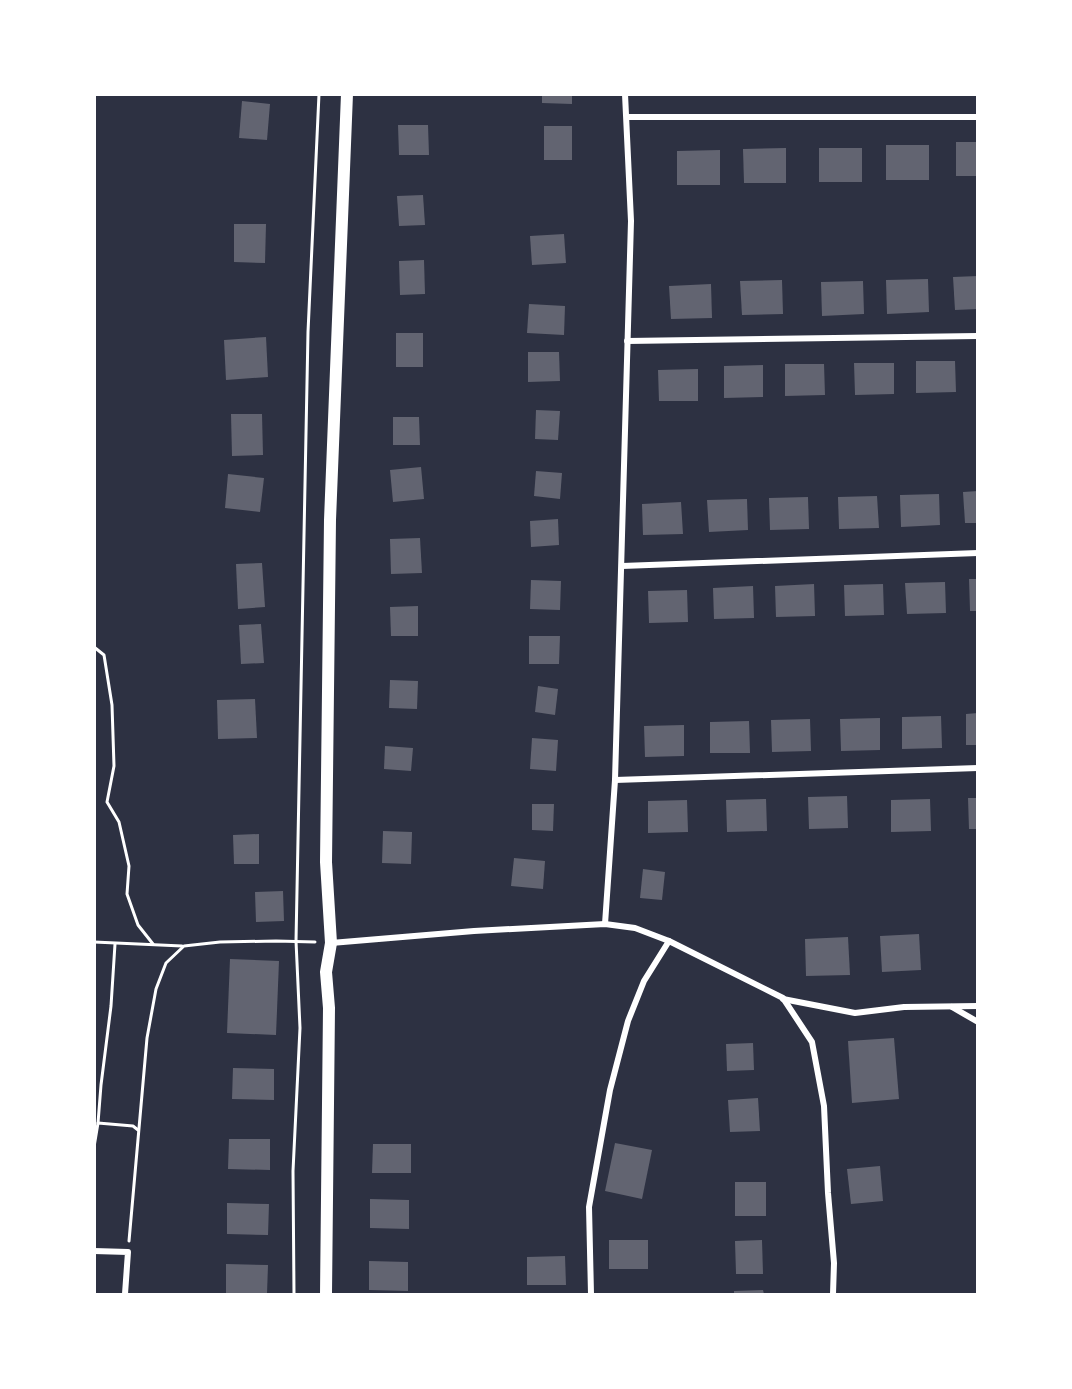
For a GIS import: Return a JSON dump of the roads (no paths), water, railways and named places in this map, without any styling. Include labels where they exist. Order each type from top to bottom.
[{"type":"main road","points":[[326,1294],[329,1008],[326,972],[330,943],[326,862],[330,520],[347,94]]},
{"type":"street","points":[[605,924],[615,780],[631,221],[625,94]]},
{"type":"street","points":[[627,117],[978,117]]},
{"type":"street","points":[[627,341],[978,336]]},
{"type":"street","points":[[622,566],[978,553]]},
{"type":"street","points":[[615,780],[978,768]]},
{"type":"street","points":[[330,943],[474,931],[605,924],[635,928],[669,941],[783,998],[855,1013],[904,1007],[978,1006]]},
{"type":"street","points":[[591,1294],[589,1207],[610,1090],[628,1021],[645,981],[669,941]]},
{"type":"street","points":[[783,998],[812,1042],[824,1106],[834,1263],[833,1294]]},
{"type":"street","points":[[952,1006],[978,1022]]},
{"type":"street","points":[[94,1251],[128,1251],[125,1294]]}]
